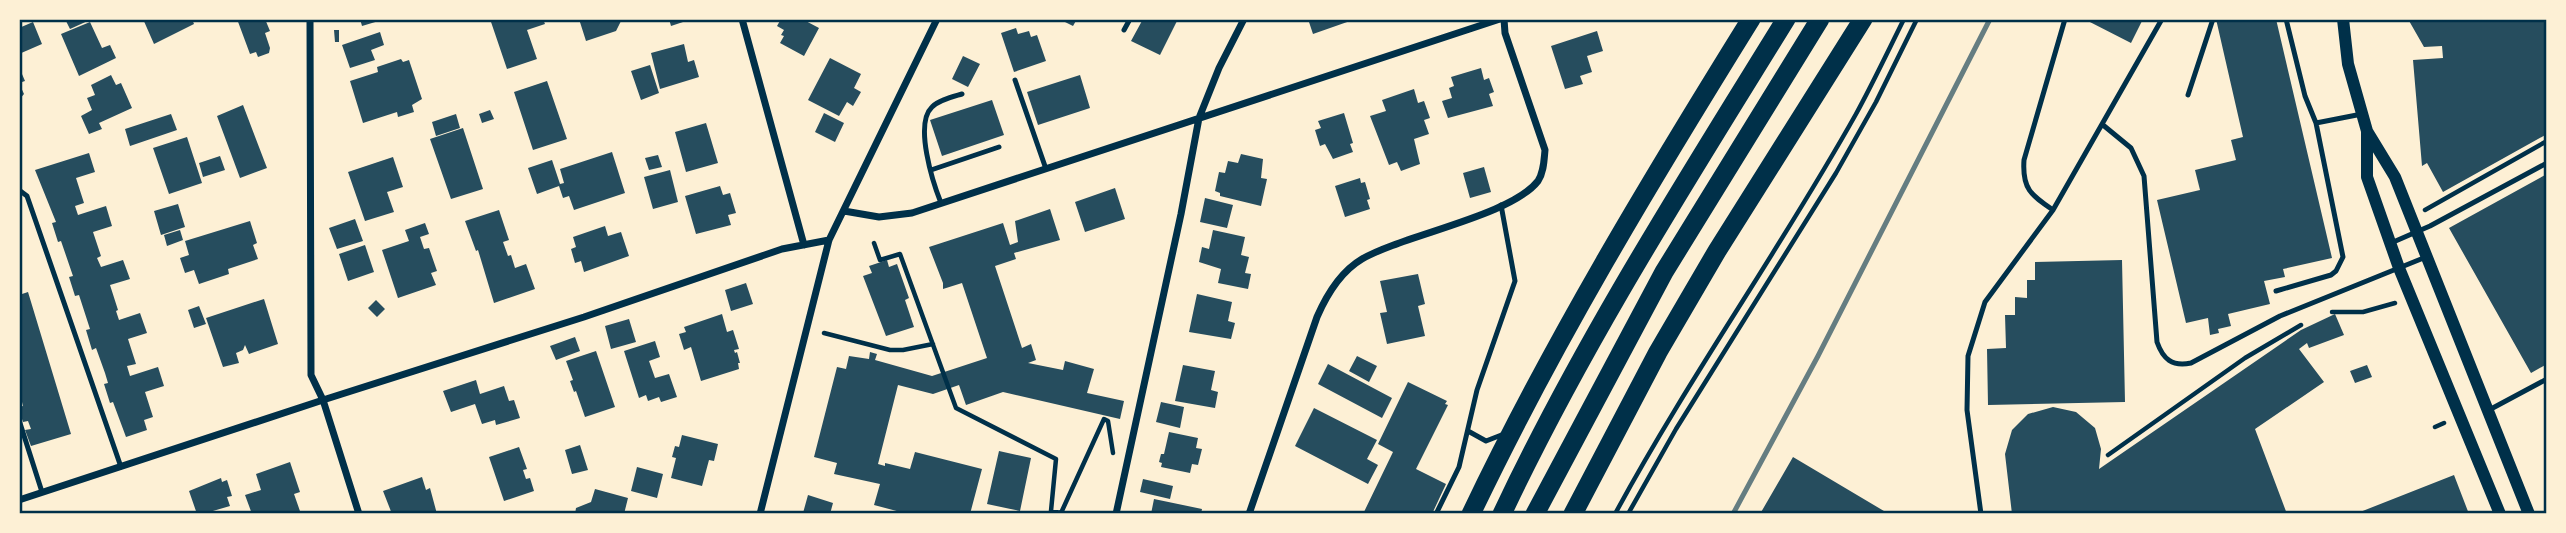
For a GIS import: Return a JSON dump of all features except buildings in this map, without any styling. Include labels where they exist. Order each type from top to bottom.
[{"type":"highway","points":[[1471,514],[1510,431],[1646,188],[1751,19]]},
{"type":"highway","points":[[1502,514],[1553,410],[1640,256],[1786,19]]},
{"type":"highway","points":[[1535,514],[1664,272],[1820,19]]},
{"type":"highway","points":[[1573,514],[1640,385],[1717,251],[1863,19]]},
{"type":"street","points":[[310,19],[311,374],[323,400],[359,514]]},
{"type":"street","points":[[742,19],[804,245]]},
{"type":"street","points":[[760,514],[829,240],[937,19]]},
{"type":"street","points":[[1116,514],[1199,118],[1219,68],[1244,19]]},
{"type":"street","points":[[844,211],[889,217],[941,203],[1502,19],[1545,150],[1543,169],[1538,180],[1525,192],[1501,205],[1363,259],[1343,274],[1326,296],[1317,317],[1249,514]]},
{"type":"street","points":[[2343,19],[2348,64],[2367,131],[2367,177],[2399,268],[2500,514]]},
{"type":"street","points":[[2367,131],[2395,177],[2529,514]]},
{"type":"street","points":[[19,500],[584,317],[782,249],[829,240]]},
{"type":"lane","points":[[1124,30],[1130,19]]},
{"type":"lane","points":[[2053,210],[2029,190],[2023,173],[2024,160],[2065,19]]},
{"type":"lane","points":[[1981,514],[1966,410],[1968,356],[1985,302],[2053,210],[2104,125],[2162,19]]},
{"type":"lane","points":[[2188,95],[2213,19]]},
{"type":"lane","points":[[2276,291],[2331,275],[2343,257],[2316,123],[2305,96],[2286,19]]},
{"type":"lane","points":[[1015,80],[1046,169]]},
{"type":"lane","points":[[941,203],[925,136],[926,114],[937,103],[962,93]]},
{"type":"lane","points":[[2316,123],[2363,114]]},
{"type":"lane","points":[[2104,125],[2132,148],[2144,176],[2157,342],[2165,359],[2172,363],[2191,363],[2280,316],[2426,257]]},
{"type":"lane","points":[[931,170],[999,147]]},
{"type":"lane","points":[[2390,244],[2547,163]]},
{"type":"lane","points":[[19,190],[27,196],[121,467]]},
{"type":"lane","points":[[1436,514],[1459,467],[1477,390],[1515,281],[1501,205]]},
{"type":"lane","points":[[2486,411],[2547,379]]},
{"type":"lane","points":[[19,420],[42,492]]},
{"type":"lane","points":[[1468,431],[1486,441],[1510,431]]},
{"type":"path","points":[[1615,514],[1665,425],[1857,113],[1904,19]]},
{"type":"path","points":[[1628,514],[1705,382],[1824,192],[1876,102],[1917,19]]},
{"type":"path","points":[[2424,211],[2547,141]]},
{"type":"path","points":[[874,243],[880,260],[900,254],[957,408],[1056,459],[1051,511],[1061,513],[1104,419],[1108,421],[1114,462],[1126,468]]},
{"type":"path","points":[[2325,315],[2335,311],[2363,312],[2396,303]]},
{"type":"path","points":[[2108,455],[2271,341],[2306,323]]},
{"type":"path","points":[[824,333],[890,350],[903,351],[933,344]]},
{"type":"path","points":[[2212,372],[2217,377]]},
{"type":"path","points":[[2435,427],[2444,424]]},
{"type":"railway","points":[[1733,514],[1818,356],[1990,19]]}]
